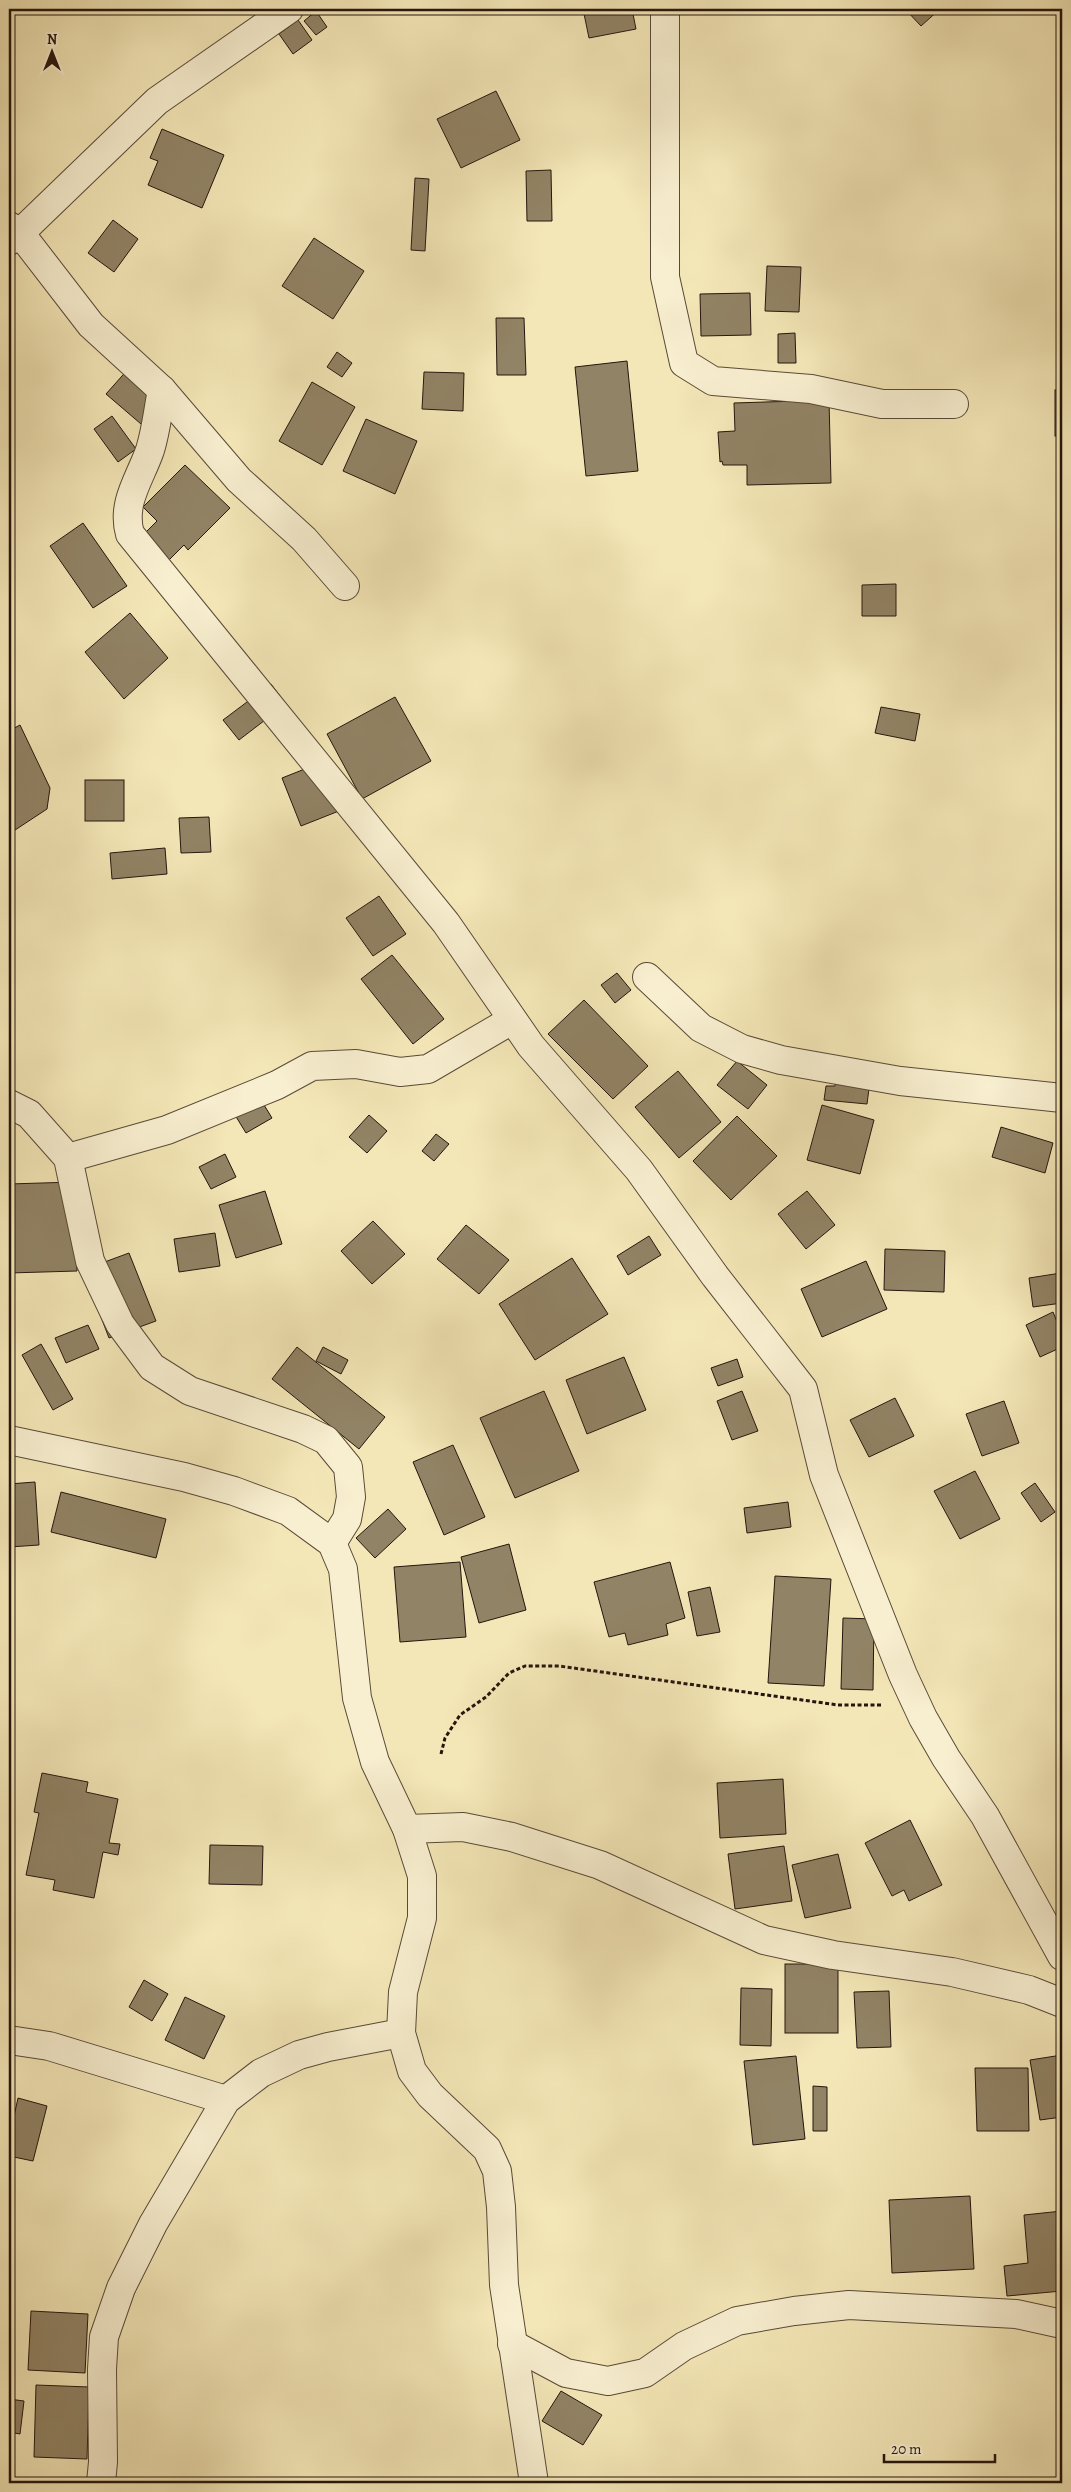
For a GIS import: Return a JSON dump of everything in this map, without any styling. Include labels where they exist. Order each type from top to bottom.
[{"type":"street","points":[[289,9],[157,101],[12,233],[91,325],[162,390],[239,480],[304,539],[345,586]]},
{"type":"street","points":[[665,9],[665,277],[684,363],[713,381],[811,389],[882,404],[954,404]]},
{"type":"street","points":[[162,390],[150,449],[129,503],[126,520],[130,534],[446,923],[531,1046],[639,1170],[715,1276],[804,1389],[824,1475],[852,1552],[917,1706],[946,1758],[985,1816],[1062,1956]]},
{"type":"street","points":[[648,977],[701,1028],[742,1048],[773,1058],[900,1081],[1062,1098]]},
{"type":"street","points":[[68,1158],[166,1130],[277,1085],[312,1066],[356,1064],[400,1072],[428,1069],[512,1020]]},
{"type":"street","points":[[9,1104],[29,1114],[68,1158],[90,1261],[120,1324],[152,1367],[190,1391],[303,1429],[326,1440],[348,1467],[351,1497],[347,1519],[332,1542]]},
{"type":"street","points":[[9,1440],[184,1477],[234,1491],[288,1511],[332,1542],[343,1569],[357,1698],[374,1762],[407,1829],[422,1876],[422,1918],[403,1992],[401,2034],[412,2072],[430,2095],[487,2149],[497,2171],[501,2207],[504,2285],[534,2483]]},
{"type":"street","points":[[407,1829],[463,1827],[512,1837],[600,1864],[764,1940],[833,1954],[952,1972],[1029,1990],[1062,2003]]},
{"type":"street","points":[[101,2483],[104,2462],[102,2369],[104,2337],[121,2288],[153,2224],[226,2100],[261,2073],[299,2055],[401,2034]]},
{"type":"street","points":[[9,2040],[49,2046],[226,2100]]},
{"type":"street","points":[[512,2344],[566,2373],[608,2381],[645,2373],[684,2346],[737,2321],[794,2311],[849,2305],[1016,2314],[1062,2324]]},
{"type":"path","points":[[441,1754],[445,1738],[460,1714],[486,1697],[508,1673],[525,1666],[559,1666],[838,1705],[917,1706]]},
{"type":"building","points":[[583,9],[632,9],[636,29],[589,38]]},
{"type":"building","points":[[905,9],[940,9],[921,26]]},
{"type":"building","points":[[316,11],[327,27],[316,35],[304,21]]},
{"type":"building","points":[[298,20],[312,40],[293,54],[279,34]]},
{"type":"building","points":[[496,91],[520,140],[461,168],[437,119]]},
{"type":"building","points":[[162,129],[224,155],[202,208],[148,185],[158,161],[150,158]]},
{"type":"building","points":[[551,170],[552,221],[527,221],[526,171]]},
{"type":"building","points":[[415,178],[429,179],[425,251],[411,250]]},
{"type":"building","points":[[113,220],[138,239],[114,272],[88,253]]},
{"type":"building","points":[[314,238],[364,271],[333,319],[282,286]]},
{"type":"building","points":[[767,266],[801,267],[799,312],[765,311]]},
{"type":"building","points":[[750,293],[751,335],[701,336],[700,294]]},
{"type":"building","points":[[496,318],[524,318],[526,375],[497,375]]},
{"type":"building","points":[[795,333],[796,363],[778,363],[778,334]]},
{"type":"building","points":[[337,352],[352,363],[342,377],[327,367]]},
{"type":"building","points":[[627,361],[638,471],[586,476],[575,367]]},
{"type":"building","points":[[130,367],[172,402],[148,430],[106,394]]},
{"type":"building","points":[[424,372],[464,373],[463,411],[422,409]]},
{"type":"building","points":[[312,382],[355,407],[322,465],[279,441]]},
{"type":"building","points":[[1055,390],[1062,390],[1062,436],[1055,436]]},
{"type":"building","points":[[829,400],[831,483],[747,485],[747,465],[723,465],[722,461],[720,462],[718,432],[735,431],[734,403]]},
{"type":"building","points":[[112,416],[136,449],[118,462],[94,429]]},
{"type":"building","points":[[366,419],[417,441],[395,494],[343,471]]},
{"type":"building","points":[[185,465],[230,508],[188,550],[184,545],[163,566],[138,540],[157,521],[143,507]]},
{"type":"building","points":[[83,523],[127,586],[93,608],[50,546]]},
{"type":"building","points":[[896,584],[896,616],[862,616],[862,585]]},
{"type":"building","points":[[130,613],[168,658],[124,699],[85,652]]},
{"type":"building","points":[[271,684],[286,704],[239,740],[223,720]]},
{"type":"building","points":[[395,697],[431,761],[362,799],[327,734]]},
{"type":"building","points":[[881,707],[920,714],[915,741],[875,733]]},
{"type":"building","points":[[20,725],[50,788],[47,809],[9,834],[9,731]]},
{"type":"building","points":[[325,761],[344,809],[301,826],[282,778]]},
{"type":"building","points":[[85,780],[124,780],[124,821],[85,821]]},
{"type":"building","points":[[209,817],[211,852],[181,853],[179,818]]},
{"type":"building","points":[[165,848],[167,874],[112,879],[110,853]]},
{"type":"building","points":[[379,896],[406,934],[373,956],[346,918]]},
{"type":"building","points":[[392,955],[444,1019],[413,1044],[361,979]]},
{"type":"building","points":[[617,973],[631,990],[615,1003],[601,985]]},
{"type":"building","points":[[584,1000],[648,1066],[613,1099],[548,1034]]},
{"type":"building","points":[[737,1061],[767,1085],[748,1109],[717,1085]]},
{"type":"building","points":[[678,1071],[721,1122],[679,1158],[635,1107]]},
{"type":"building","points":[[836,1078],[870,1081],[867,1104],[824,1100],[826,1086],[835,1086]]},
{"type":"building","points":[[261,1100],[272,1118],[246,1133],[235,1115]]},
{"type":"building","points":[[822,1105],[874,1120],[860,1174],[807,1160]]},
{"type":"building","points":[[369,1115],[387,1131],[367,1153],[349,1137]]},
{"type":"building","points":[[737,1116],[777,1156],[731,1200],[693,1161]]},
{"type":"building","points":[[1001,1127],[1053,1143],[1045,1173],[992,1157]]},
{"type":"building","points":[[436,1134],[449,1144],[434,1161],[422,1151]]},
{"type":"building","points":[[225,1154],[236,1177],[211,1189],[199,1167]]},
{"type":"building","points":[[74,1182],[77,1271],[9,1273],[9,1184]]},
{"type":"building","points":[[265,1191],[282,1244],[236,1258],[219,1205]]},
{"type":"building","points":[[807,1191],[835,1225],[806,1249],[778,1214]]},
{"type":"building","points":[[373,1221],[405,1254],[372,1284],[341,1251]]},
{"type":"building","points":[[466,1225],[509,1260],[479,1294],[437,1259]]},
{"type":"building","points":[[215,1233],[220,1266],[179,1272],[174,1239]]},
{"type":"building","points":[[649,1236],[661,1255],[628,1275],[617,1256]]},
{"type":"building","points":[[885,1249],[945,1251],[944,1292],[884,1290]]},
{"type":"building","points":[[129,1253],[156,1321],[109,1338],[83,1270]]},
{"type":"building","points":[[572,1258],[608,1314],[535,1360],[499,1304]]},
{"type":"building","points":[[866,1261],[887,1309],[822,1337],[801,1289]]},
{"type":"building","points":[[1061,1273],[1062,1303],[1033,1307],[1029,1278]]},
{"type":"building","points":[[1053,1312],[1062,1334],[1062,1347],[1040,1357],[1026,1325]]},
{"type":"building","points":[[88,1325],[99,1349],[66,1363],[55,1338]]},
{"type":"building","points":[[41,1344],[73,1399],[53,1410],[22,1355]]},
{"type":"building","points":[[297,1347],[385,1417],[359,1449],[272,1379]]},
{"type":"building","points":[[323,1347],[348,1360],[341,1374],[316,1361]]},
{"type":"building","points":[[624,1357],[646,1410],[587,1434],[566,1380]]},
{"type":"building","points":[[737,1359],[743,1377],[718,1386],[711,1368]]},
{"type":"building","points":[[544,1391],[579,1471],[515,1498],[480,1418]]},
{"type":"building","points":[[742,1391],[758,1431],[732,1440],[717,1401]]},
{"type":"building","points":[[895,1398],[914,1436],[869,1457],[850,1420]]},
{"type":"building","points":[[1004,1401],[1019,1443],[982,1456],[966,1414]]},
{"type":"building","points":[[453,1445],[485,1517],[444,1535],[413,1462]]},
{"type":"building","points":[[975,1471],[1000,1519],[960,1539],[934,1491]]},
{"type":"building","points":[[35,1482],[39,1545],[9,1547],[9,1484]]},
{"type":"building","points":[[1035,1483],[1055,1512],[1041,1522],[1021,1493]]},
{"type":"building","points":[[61,1492],[166,1519],[156,1558],[51,1532]]},
{"type":"building","points":[[788,1502],[791,1527],[747,1533],[744,1508]]},
{"type":"building","points":[[388,1509],[406,1529],[375,1558],[356,1538]]},
{"type":"building","points":[[509,1544],[526,1610],[479,1623],[461,1557]]},
{"type":"building","points":[[460,1562],[466,1637],[400,1642],[394,1567]]},
{"type":"building","points":[[670,1562],[685,1618],[666,1624],[668,1635],[628,1645],[625,1633],[609,1637],[594,1582]]},
{"type":"building","points":[[775,1576],[831,1579],[824,1686],[768,1683]]},
{"type":"building","points":[[710,1587],[720,1632],[697,1636],[688,1592]]},
{"type":"building","points":[[843,1618],[874,1619],[873,1690],[841,1689]]},
{"type":"building","points":[[42,1773],[88,1782],[86,1792],[118,1799],[109,1843],[120,1844],[118,1855],[103,1852],[94,1898],[53,1890],[55,1880],[26,1875],[39,1813],[34,1812]]},
{"type":"building","points":[[783,1779],[786,1834],[720,1838],[717,1783]]},
{"type":"building","points":[[910,1820],[942,1885],[909,1901],[904,1890],[892,1896],[865,1843]]},
{"type":"building","points":[[210,1845],[263,1846],[262,1885],[209,1884]]},
{"type":"building","points":[[784,1846],[792,1901],[735,1909],[728,1854]]},
{"type":"building","points":[[838,1854],[851,1908],[805,1918],[792,1865]]},
{"type":"building","points":[[785,1964],[838,1964],[838,2033],[785,2033]]},
{"type":"building","points":[[144,1980],[168,1994],[152,2021],[129,2007]]},
{"type":"building","points":[[741,1988],[772,1989],[771,2046],[740,2045]]},
{"type":"building","points":[[889,1991],[891,2047],[857,2048],[854,1992]]},
{"type":"building","points":[[185,1997],[225,2016],[204,2059],[165,2040]]},
{"type":"building","points":[[1062,2055],[1062,2117],[1040,2120],[1030,2060]]},
{"type":"building","points":[[796,2056],[805,2139],[753,2145],[744,2061]]},
{"type":"building","points":[[975,2068],[1028,2068],[1029,2131],[977,2131]]},
{"type":"building","points":[[813,2086],[827,2087],[827,2131],[813,2131]]},
{"type":"building","points":[[18,2098],[47,2106],[33,2161],[9,2156],[9,2139]]},
{"type":"building","points":[[970,2196],[974,2269],[892,2273],[889,2200]]},
{"type":"building","points":[[1062,2211],[1062,2291],[1007,2296],[1004,2266],[1028,2263],[1024,2215]]},
{"type":"building","points":[[31,2311],[88,2314],[85,2373],[28,2370]]},
{"type":"building","points":[[36,2385],[89,2387],[87,2459],[34,2457]]},
{"type":"building","points":[[561,2391],[602,2415],[583,2445],[542,2421]]},
{"type":"building","points":[[9,2399],[24,2401],[20,2434],[9,2432]]}]
